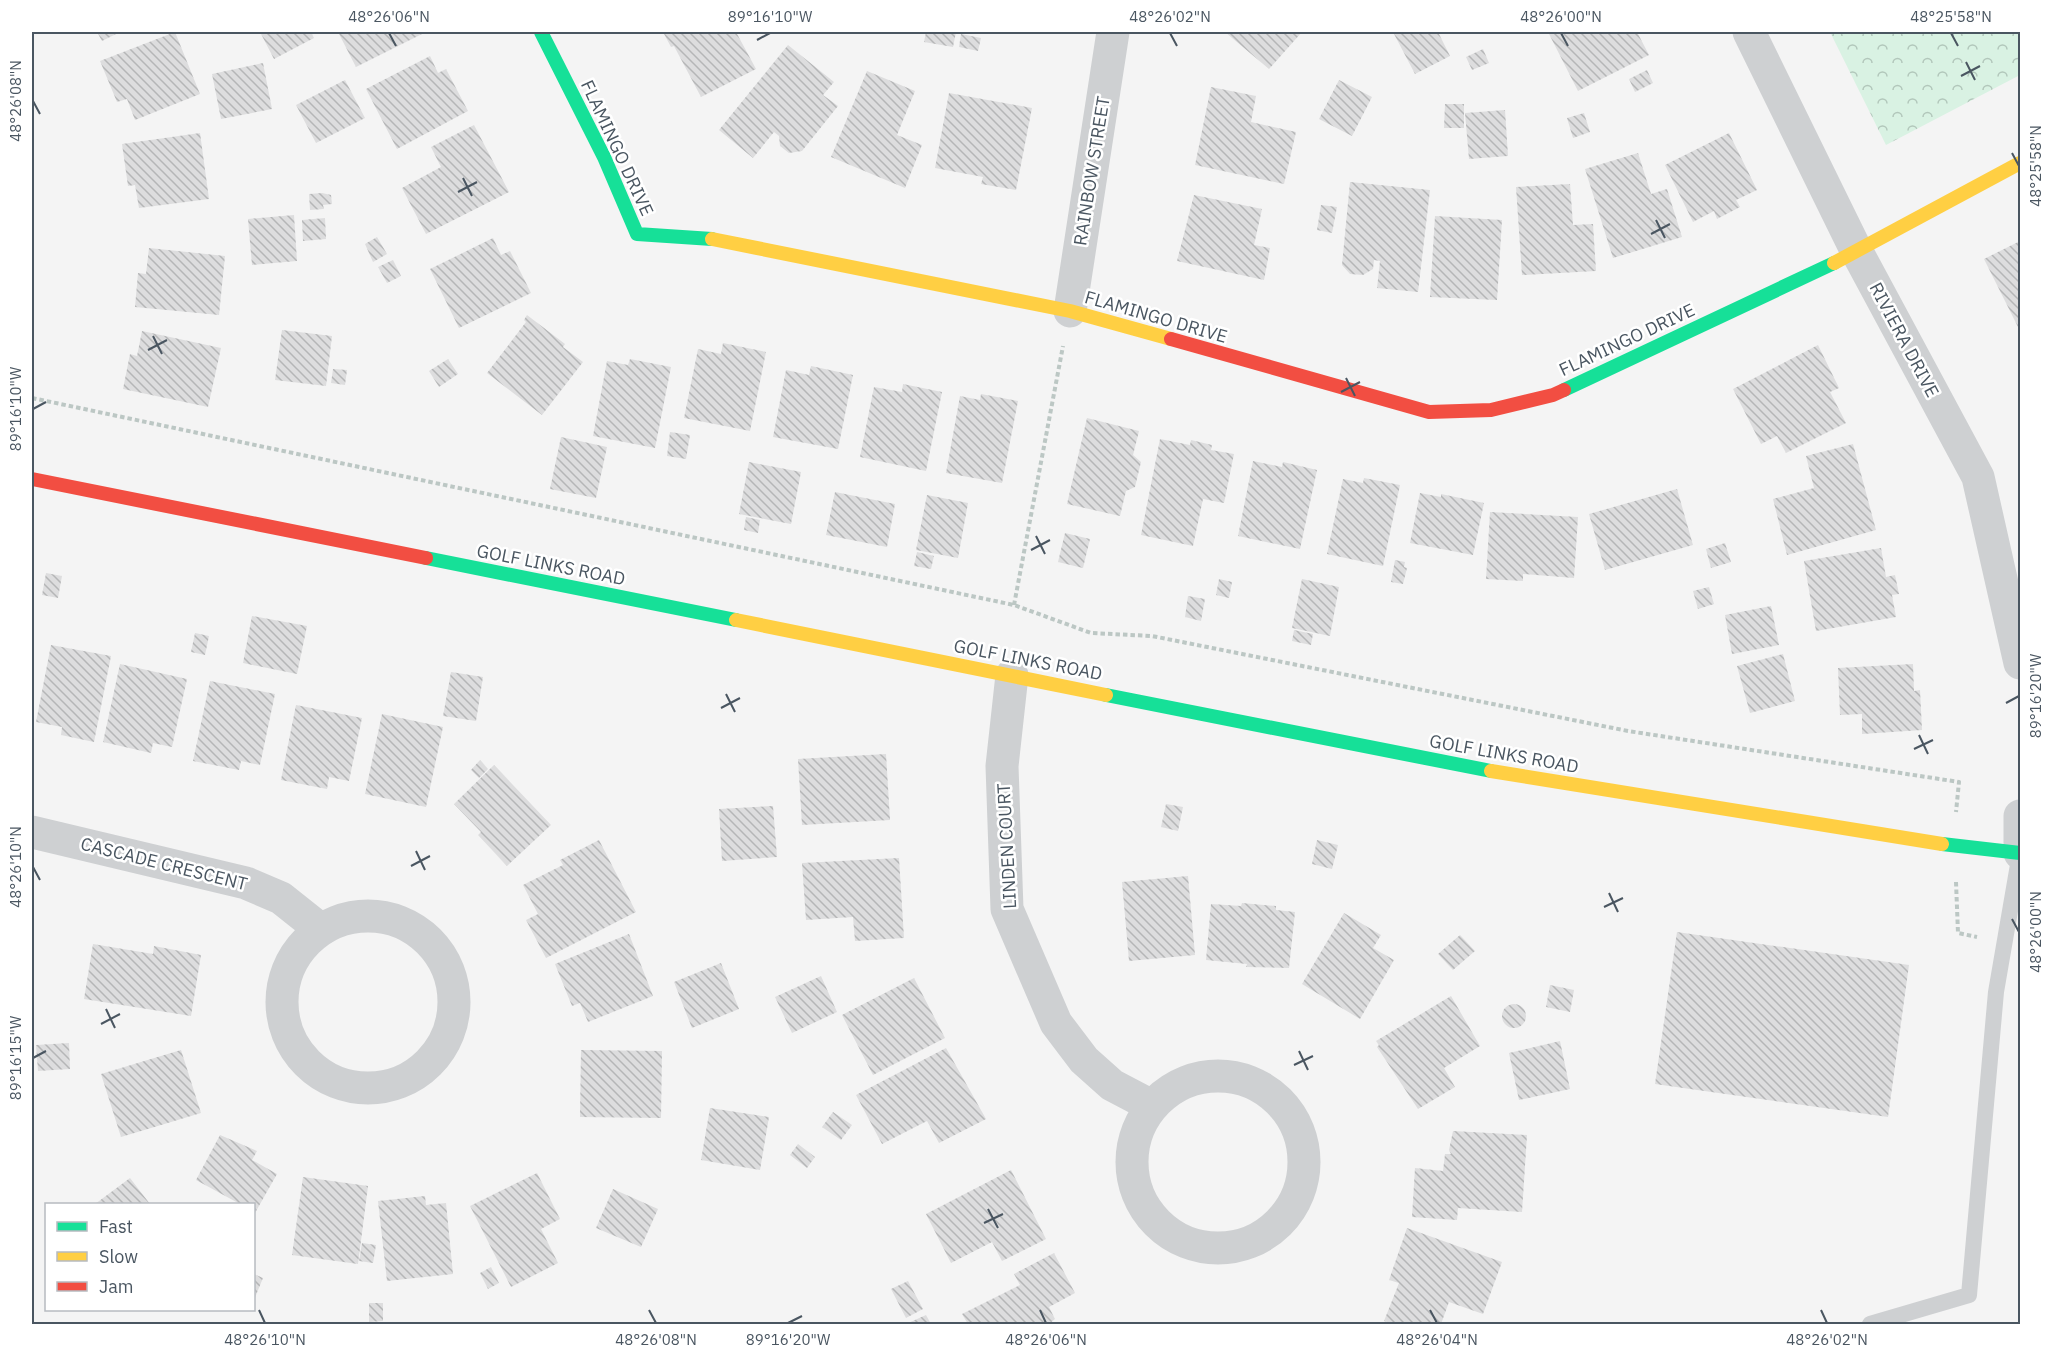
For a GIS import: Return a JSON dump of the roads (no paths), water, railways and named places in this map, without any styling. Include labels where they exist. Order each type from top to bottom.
[{"type":"main road","name":"FLAMINGO DRIVE","points":[[541,32],[604,157],[637,234],[655,237],[698,236],[1070,311],[1429,412],[1491,410],[1553,395],[1857,252],[2020,163]]},
{"type":"main road","name":"GOLF LINKS ROAD","points":[[32,479],[1470,768],[1954,846],[2020,853]]},
{"type":"street","name":"RAINBOW STREET","points":[[1070,311],[1113,32]]},
{"type":"street","name":"RIVIERA DRIVE","points":[[1749,32],[1857,252],[1978,477],[2020,663]]},
{"type":"street","name":"LINDEN COURT","points":[[1011,675],[1002,766],[1007,909],[1056,1023],[1084,1060],[1112,1085],[1152,1106]]},
{"type":"street","points":[[2020,816],[2020,853]]},
{"type":"street","name":"CASCADE CRESCENT","points":[[32,832],[246,883],[281,898],[321,929]]},
{"type":"street","points":[[374,916],[401,922],[425,937],[443,959],[453,985],[454,1013],[446,1040],[430,1063],[408,1080],[380,1089],[350,1088],[323,1077],[300,1058],[286,1032],[280,1004],[285,974],[299,948],[321,929],[346,918],[374,916]]},
{"type":"street","points":[[1219,1077],[1255,1084],[1277,1100],[1294,1122],[1303,1149],[1303,1177],[1294,1204],[1276,1227],[1251,1242],[1224,1249],[1204,1247],[1195,1246],[1169,1233],[1148,1213],[1136,1187],[1131,1159],[1137,1131],[1152,1106],[1174,1088],[1200,1078],[1219,1077]]},
{"type":"lane","points":[[1870,1324],[1969,1296],[1996,992],[2020,853]]}]
